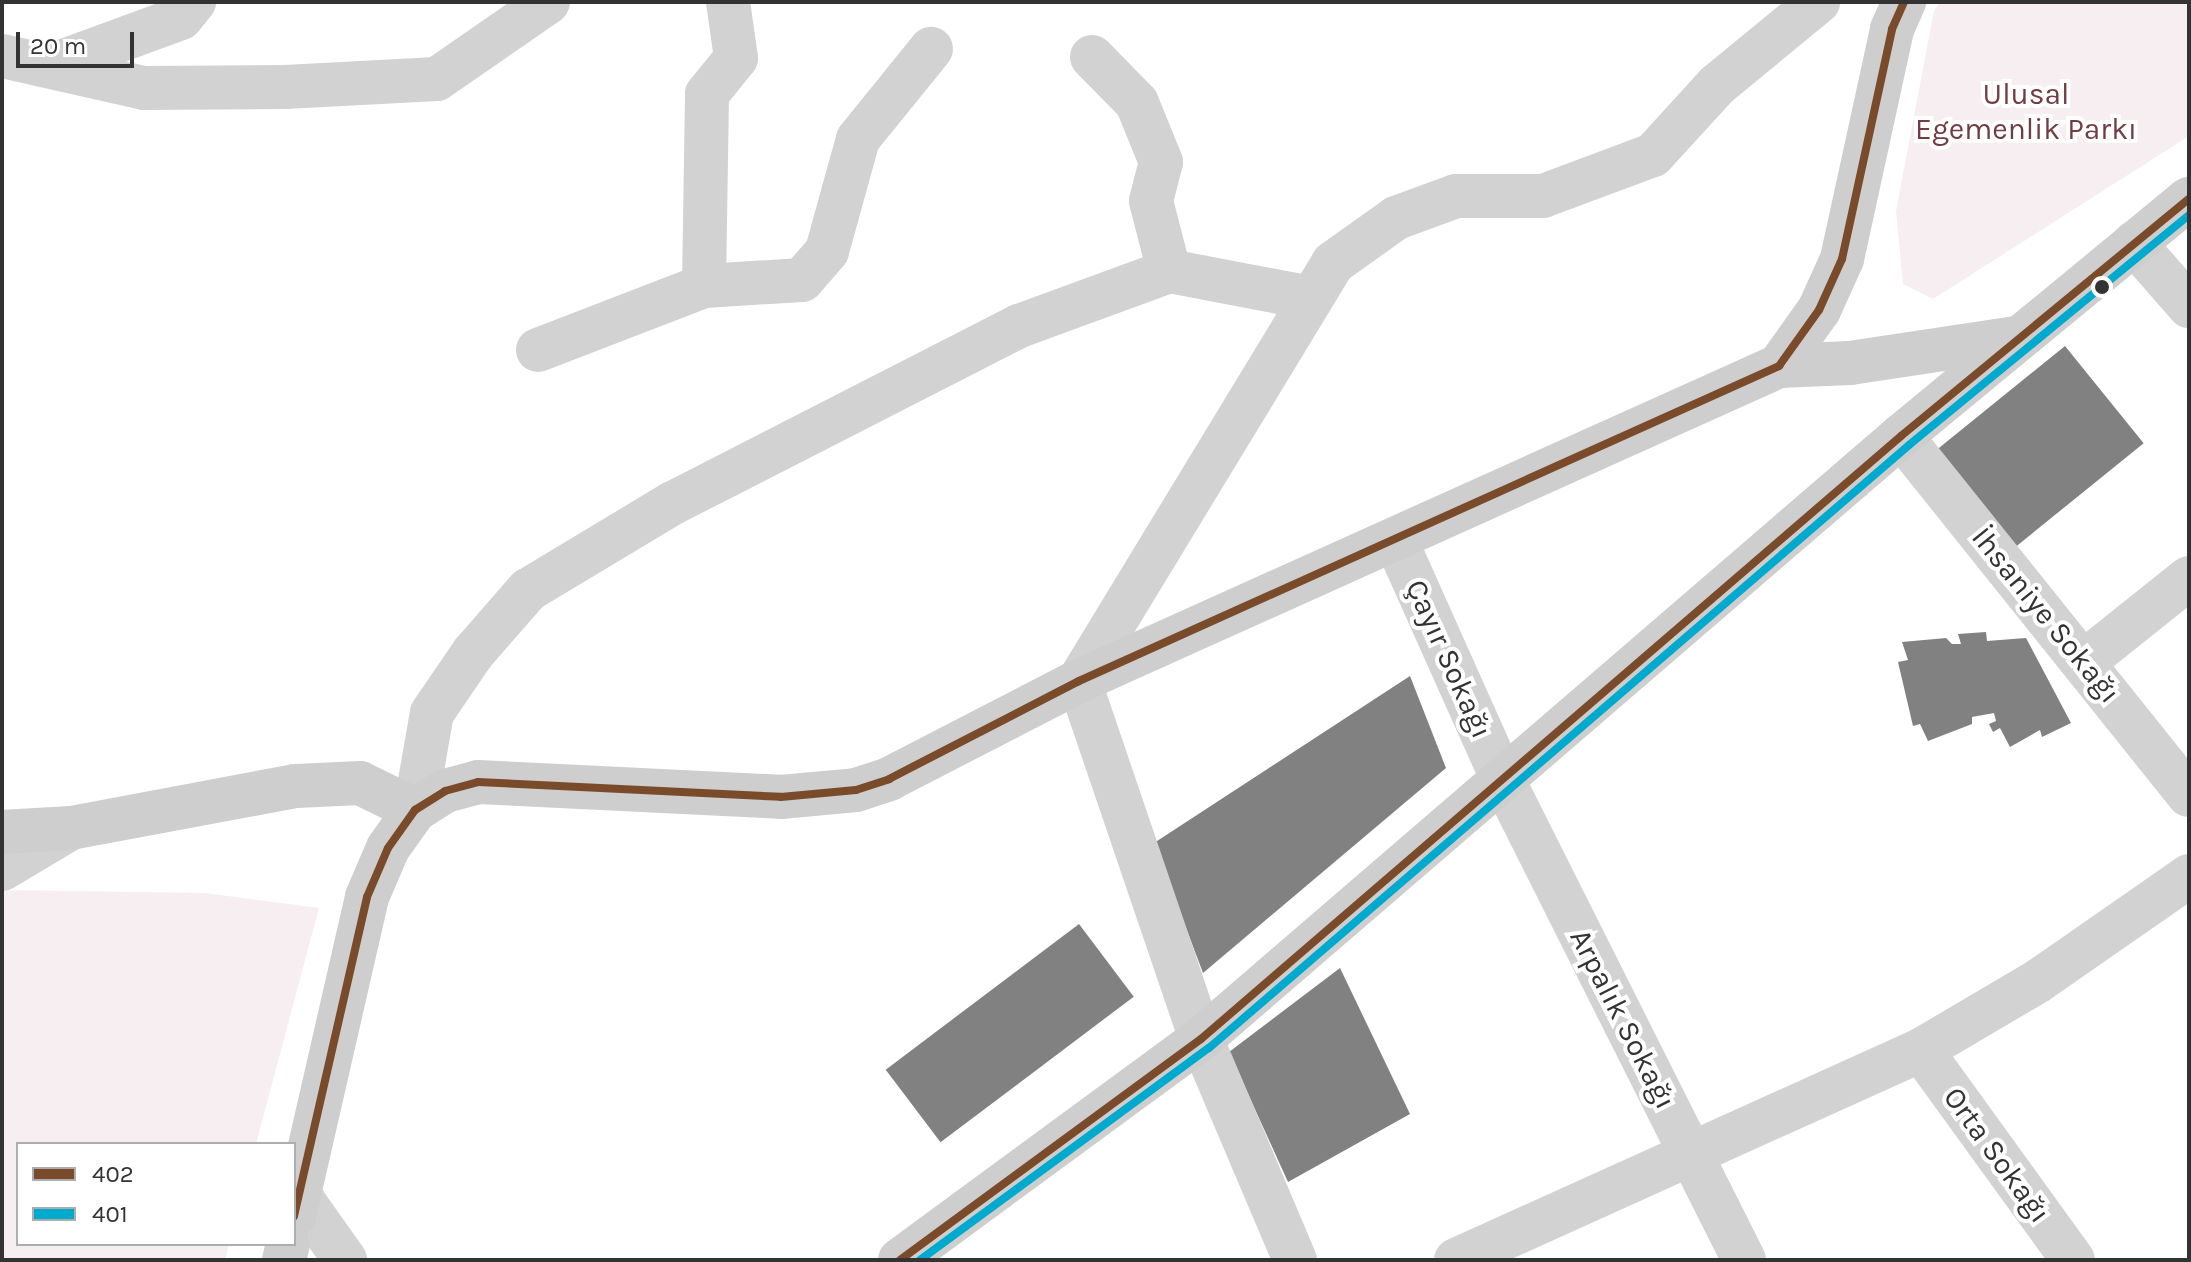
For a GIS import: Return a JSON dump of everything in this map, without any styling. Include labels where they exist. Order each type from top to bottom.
[{"type":"main road","points":[[1779,366],[1819,310],[1842,259],[1892,29],[1904,2]]},
{"type":"main road","points":[[900,1260],[1201,1039],[2016,338],[2189,199]]},
{"type":"main road","points":[[296,1206],[367,897],[388,848],[415,810],[445,791],[478,782],[754,796],[824,795],[856,790],[889,779],[1079,681],[1396,541],[1779,366],[1850,363],[2016,338]]},
{"type":"main road","points":[[2,832],[71,828],[296,786],[360,783],[415,810]]},
{"type":"street","points":[[53,65],[181,18],[194,2]]},
{"type":"street","points":[[2,56],[53,65],[144,88],[285,87],[437,79],[548,2]]},
{"type":"street","points":[[704,286],[707,94],[736,58],[728,2]]},
{"type":"street","points":[[1295,1260],[1201,1039],[1079,681],[1333,263],[1396,218],[1456,196],[1543,196],[1653,155],[1717,85],[1818,2]]},
{"type":"street","points":[[538,350],[704,286],[802,280],[827,251],[858,139],[931,49]]},
{"type":"street","points":[[1092,57],[1137,103],[1161,162],[1151,201],[1169,271]]},
{"type":"street","points":[[2134,243],[2189,306]]},
{"type":"street","points":[[415,810],[432,713],[473,653],[528,590],[673,503],[1019,326],[1169,271],[1310,298]]},
{"type":"street","name":"İhsaniye Sokağı","points":[[1901,436],[2085,661],[2189,795]]},
{"type":"street","name":"Çayır Sokağı","points":[[1396,541],[1502,778]]},
{"type":"street","points":[[2085,661],[2189,578]]},
{"type":"street","name":"Arpalık Sokağı","points":[[1502,778],[1744,1260]]},
{"type":"street","points":[[2,869],[71,828]]},
{"type":"street","points":[[1456,1260],[1921,1050],[2038,981],[2189,876]]},
{"type":"street","name":"Orta Sokağı","points":[[1921,1050],[2073,1260]]},
{"type":"street","points":[[296,1206],[345,1260]]},
{"type":"green space","name":"Ulusal Egemenlik Parkı","points":[[1940,2],[2189,2],[2189,136],[1933,299],[1903,284],[1896,211],[1934,11]]},
{"type":"green space","points":[[2,890],[205,893],[319,908],[257,1142],[16,1142],[16,1246],[228,1246],[225,1260],[2,1260]]},
{"type":"building","points":[[2065,346],[2144,443],[2012,549],[1934,452]]},
{"type":"building","points":[[1986,632],[1987,641],[2026,638],[2071,723],[2042,737],[2040,730],[2010,747],[2000,728],[1993,732],[1989,724],[1996,721],[1994,713],[1972,717],[1972,724],[1928,741],[1920,724],[1913,726],[1898,662],[1908,660],[1902,642],[1946,638],[1952,644],[1961,644],[1958,634]]},
{"type":"building","points":[[1410,676],[1446,768],[1203,973],[1154,843]]},
{"type":"building","points":[[1079,924],[1134,997],[940,1142],[886,1070]]},
{"type":"building","points":[[1340,968],[1410,1114],[1288,1182],[1229,1052]]},
{"type":"transit line","name":"402","points":[[296,1207],[367,897],[388,848],[415,810],[445,791],[478,782],[781,797],[856,790],[889,779],[1079,681],[1779,366],[1819,310],[1842,259],[1892,29],[1904,2]]},
{"type":"transit line","name":"402","points":[[900,1260],[1201,1039],[1901,436],[2189,199]]},
{"type":"transit line","name":"401","points":[[920,1260],[1209,1048],[1909,445],[2189,215]]}]
